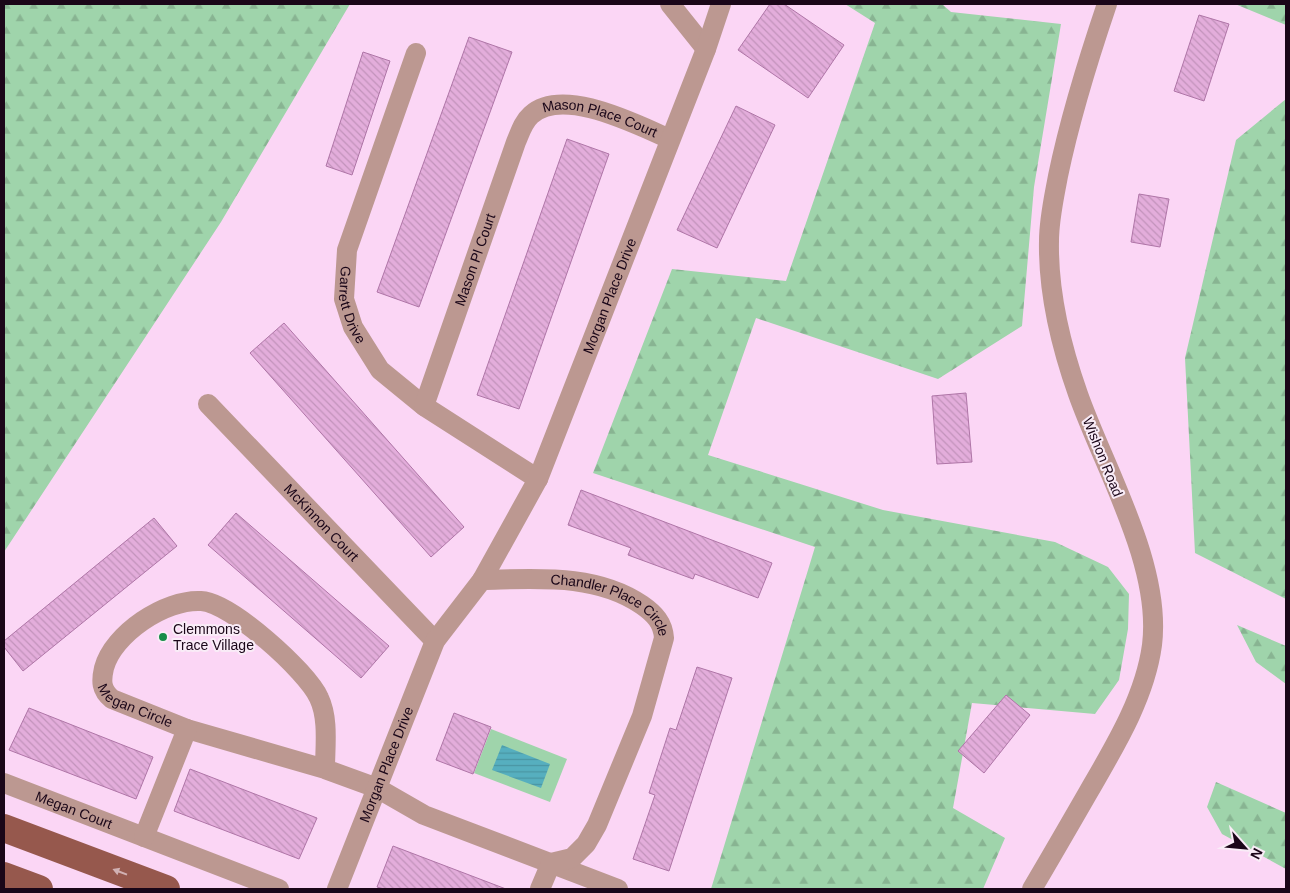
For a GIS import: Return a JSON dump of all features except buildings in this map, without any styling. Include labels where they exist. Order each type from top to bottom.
[{"type":"main road","points":[[4,828],[166,889]]},
{"type":"main road","points":[[4,876],[40,889]]},
{"type":"street","points":[[670,4],[706,49]]},
{"type":"street","name":"Morgan Place Drive","points":[[482,580],[538,479],[706,49],[721,4]]},
{"type":"street","name":"Wishon Road","points":[[1032,889],[1112,751],[1135,704],[1148,664],[1152,644],[1153,612],[1148,581],[1129,522],[1078,395],[1065,356],[1052,284],[1049,242],[1051,210],[1064,149],[1107,4]]},
{"type":"street","name":"Garrett Drive","points":[[416,53],[347,250],[344,299],[353,327],[380,370],[424,406],[538,479]]},
{"type":"street","name":"Mason Place Court","points":[[531,115],[548,106],[582,106],[602,111],[670,139]]},
{"type":"street","name":"Mason Pl Court","points":[[424,406],[516,142],[531,115]]},
{"type":"street","name":"McKinnon Court","points":[[208,404],[435,641]]},
{"type":"street","name":"Chandler Place Circle","points":[[482,580],[541,578],[572,580],[603,587],[632,598],[658,619],[664,629],[658,667],[642,716],[596,825],[586,844],[572,858],[551,863]]},
{"type":"street","points":[[435,641],[482,580]]},
{"type":"street","name":"Megan Circle","points":[[325,769],[324,719],[320,699],[315,691],[280,652],[254,630],[212,603],[191,601],[170,608],[141,622],[124,635],[111,650],[103,673],[102,684],[105,693],[112,699],[187,729],[325,769],[377,788]]},
{"type":"street","name":"Morgan Place Drive","points":[[337,889],[435,641]]},
{"type":"street","points":[[144,837],[187,729]]},
{"type":"street","name":"Megan Court","points":[[4,783],[279,889]]},
{"type":"street","points":[[377,788],[424,815],[618,889]]},
{"type":"street","points":[[540,889],[551,863]]},
{"type":"green space","points":[[4,4],[350,4],[221,222],[4,552]]},
{"type":"green space","points":[[845,4],[942,4],[951,12],[1061,24],[1034,187],[1022,326],[938,379],[756,318],[708,455],[883,510],[1055,542],[1108,567],[1129,594],[1128,629],[1119,680],[1095,714],[972,703],[953,808],[1005,838],[983,889],[711,889],[815,547],[593,473],[672,269],[786,281],[875,23]]},
{"type":"green space","points":[[1235,4],[1286,4],[1286,25]]},
{"type":"green space","points":[[1286,99],[1286,599],[1195,553],[1185,358],[1236,140]]},
{"type":"green space","points":[[1237,625],[1286,646],[1286,684],[1256,662]]},
{"type":"green space","points":[[491,729],[567,759],[550,802],[474,773]]},
{"type":"green space","points":[[1216,782],[1286,813],[1286,869],[1222,834],[1207,807]]},
{"type":"water","points":[[502,745],[550,764],[541,788],[492,770]]},
{"type":"place","name":"Clemmons Trace Village","points":[[163,637]]}]
